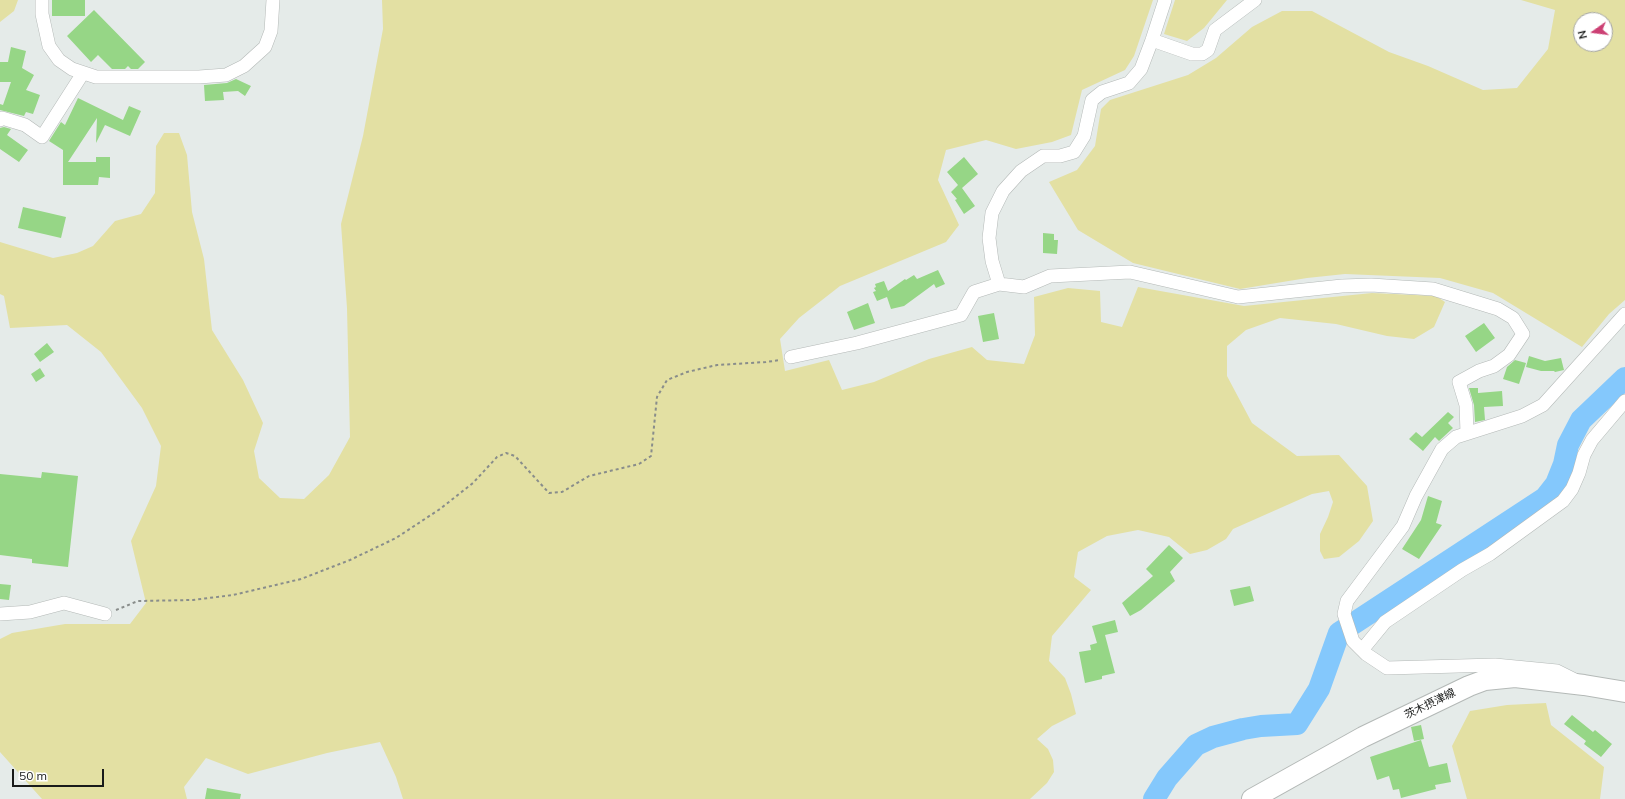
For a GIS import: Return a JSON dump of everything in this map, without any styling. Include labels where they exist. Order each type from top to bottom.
[{"type":"main road","name":"茨木摂津線","points":[[1252,799],[1363,737],[1469,686],[1485,680],[1515,677],[1584,685],[1625,692]]},
{"type":"street","points":[[42,0],[42,14],[49,46],[59,60],[72,69],[96,77],[199,77],[226,75],[244,66],[265,47],[271,31],[272,0]]},
{"type":"street","points":[[999,284],[992,260],[989,238],[992,213],[1003,191],[1021,171],[1044,156],[1060,156],[1074,152],[1084,136],[1092,100],[1102,92],[1129,82],[1141,69],[1165,0]]},
{"type":"street","points":[[1152,40],[1192,54],[1202,54],[1208,50],[1215,30],[1255,0]]},
{"type":"street","points":[[0,120],[2,118],[25,124],[42,137],[83,73]]},
{"type":"street","points":[[791,358],[857,343],[961,315],[974,292],[999,284],[1024,287],[1050,276],[1130,272],[1238,297],[1318,290],[1342,286],[1354,287],[1371,285],[1433,289],[1498,309],[1513,318],[1523,334],[1509,356],[1494,366],[1479,371],[1459,382],[1466,405],[1467,432]]},
{"type":"street","points":[[1584,685],[1557,671],[1495,665],[1388,668],[1357,646],[1344,614],[1347,601],[1359,582],[1392,543],[1403,526],[1416,496],[1442,449],[1456,437],[1467,432],[1522,416],[1543,405],[1625,314]]},
{"type":"street","points":[[1357,646],[1385,622],[1462,570],[1490,554],[1563,501],[1572,489],[1579,473],[1584,455],[1592,440],[1625,401]]},
{"type":"street","points":[[0,614],[30,612],[64,602],[105,614]]},
{"type":"path","points":[[105,614],[138,601],[193,600],[233,595],[301,579],[350,560],[396,538],[440,509],[473,483],[497,457],[506,453],[515,456],[549,493],[562,492],[589,476],[639,464],[651,456],[657,397],[667,380],[687,372],[717,365],[766,362],[791,358]]},
{"type":"shaded area","points":[[0,0],[18,0],[14,11],[0,22]]},
{"type":"shaded area","points":[[382,0],[1153,0],[1134,56],[1125,70],[1082,90],[1071,135],[1052,142],[1016,149],[986,140],[946,150],[938,180],[959,225],[946,242],[840,286],[799,318],[780,339],[785,371],[829,360],[842,390],[874,382],[929,359],[972,347],[987,360],[1024,364],[1035,335],[1034,297],[1068,288],[1100,291],[1101,322],[1122,327],[1138,287],[1244,306],[1372,293],[1436,296],[1445,302],[1434,327],[1414,339],[1387,336],[1336,324],[1280,318],[1246,330],[1227,346],[1227,376],[1252,423],[1297,456],[1339,455],[1367,486],[1373,521],[1359,541],[1339,557],[1324,559],[1320,551],[1320,534],[1333,502],[1329,491],[1312,494],[1233,529],[1226,539],[1207,550],[1190,554],[1169,537],[1138,530],[1107,536],[1078,552],[1074,577],[1091,590],[1052,636],[1049,661],[1065,678],[1076,714],[1052,726],[1037,739],[1048,749],[1053,760],[1054,772],[1047,783],[1030,799],[403,799],[396,777],[380,742],[327,753],[248,774],[206,758],[184,787],[187,799],[42,799],[0,752],[0,639],[12,633],[65,624],[130,624],[146,603],[131,541],[156,486],[161,446],[142,408],[101,352],[67,325],[10,328],[4,296],[0,294],[0,242],[53,258],[77,253],[93,246],[115,221],[141,214],[155,193],[156,146],[164,133],[179,133],[187,155],[192,212],[204,259],[212,330],[243,380],[263,423],[254,451],[259,478],[280,498],[304,499],[329,475],[350,437],[347,308],[341,224],[363,136],[383,29]]},
{"type":"shaded area","points":[[1175,0],[1227,0],[1204,28],[1187,41],[1164,34]]},
{"type":"shaded area","points":[[1521,0],[1625,0],[1625,300],[1609,314],[1582,347],[1493,293],[1440,278],[1345,274],[1307,278],[1240,289],[1133,263],[1078,230],[1049,182],[1077,170],[1095,146],[1101,109],[1110,100],[1188,75],[1216,58],[1252,27],[1282,11],[1312,11],[1389,52],[1428,66],[1483,90],[1517,88],[1548,49],[1555,10]]},
{"type":"shaded area","points":[[1546,703],[1551,725],[1604,767],[1600,799],[1467,799],[1452,746],[1470,711],[1507,705]]},
{"type":"building","points":[[52,0],[85,0],[85,16],[52,16]]},
{"type":"building","points":[[94,10],[145,62],[138,69],[131,69],[128,66],[125,69],[112,69],[98,55],[91,62],[67,36]]},
{"type":"building","points":[[11,47],[26,51],[22,68],[34,75],[26,90],[40,95],[33,114],[26,112],[24,116],[0,110],[0,104],[3,105],[11,82],[0,82],[0,62],[8,62]]},
{"type":"building","points":[[236,79],[251,86],[245,96],[238,91],[223,92],[224,100],[205,101],[204,85],[227,83]]},
{"type":"building","points":[[78,98],[123,120],[129,106],[141,111],[130,136],[105,125],[96,143],[97,118],[68,162],[96,162],[96,157],[110,157],[110,178],[99,177],[98,185],[63,185],[63,150],[49,141],[61,122],[65,125]]},
{"type":"building","points":[[4,127],[11,129],[7,135],[28,150],[19,162],[0,149],[0,128]]},
{"type":"building","points":[[964,157],[978,174],[962,188],[975,206],[964,214],[955,200],[957,199],[951,192],[958,185],[947,172]]},
{"type":"building","points":[[23,207],[66,217],[61,238],[18,228]]},
{"type":"building","points":[[1043,233],[1054,234],[1054,240],[1058,240],[1057,254],[1043,253]]},
{"type":"building","points":[[938,270],[945,284],[936,288],[934,284],[904,306],[891,309],[887,297],[877,301],[873,292],[876,291],[874,288],[876,287],[875,284],[884,281],[888,291],[905,279],[906,280],[914,275],[917,279]]},
{"type":"building","points":[[868,303],[875,323],[854,330],[847,312]]},
{"type":"building","points":[[994,313],[999,339],[983,342],[978,316]]},
{"type":"building","points":[[1484,323],[1495,338],[1476,352],[1465,336]]},
{"type":"building","points":[[47,343],[54,352],[40,362],[34,354]]},
{"type":"building","points":[[1529,356],[1545,361],[1561,358],[1564,370],[1555,372],[1541,371],[1526,367]]},
{"type":"building","points":[[1515,360],[1526,363],[1519,384],[1503,379],[1507,367]]},
{"type":"building","points":[[40,368],[45,376],[36,382],[31,374]]},
{"type":"building","points":[[1469,388],[1478,388],[1478,393],[1502,391],[1503,406],[1484,407],[1485,420],[1475,422],[1474,405]]},
{"type":"building","points":[[1448,412],[1454,417],[1448,423],[1453,428],[1439,441],[1435,437],[1423,451],[1409,439],[1416,432],[1422,437]]},
{"type":"building","points":[[42,472],[78,476],[68,567],[32,563],[32,559],[0,555],[0,474],[41,478]]},
{"type":"building","points":[[1428,496],[1442,501],[1436,523],[1442,525],[1419,559],[1402,549],[1421,520]]},
{"type":"building","points":[[1169,545],[1183,558],[1170,572],[1175,581],[1141,610],[1130,616],[1122,603],[1153,576],[1146,569]]},
{"type":"building","points":[[0,584],[11,585],[9,600],[0,599]]},
{"type":"building","points":[[1250,586],[1254,601],[1234,606],[1230,590]]},
{"type":"building","points":[[1115,620],[1118,632],[1105,635],[1115,673],[1102,676],[1102,679],[1085,683],[1079,652],[1091,650],[1090,645],[1097,643],[1092,626]]},
{"type":"building","points":[[1572,715],[1593,732],[1595,730],[1612,744],[1601,757],[1584,744],[1586,741],[1564,724]]},
{"type":"building","points":[[1421,725],[1424,739],[1414,741],[1411,727]]},
{"type":"building","points":[[1421,740],[1429,767],[1447,763],[1451,782],[1435,785],[1436,789],[1401,798],[1399,789],[1393,790],[1389,776],[1377,780],[1370,757]]},
{"type":"building","points":[[207,788],[241,794],[240,799],[205,799]]},
{"type":"waterway","points":[[1154,799],[1167,778],[1196,745],[1213,737],[1243,729],[1261,726],[1297,724],[1319,689],[1339,633],[1545,498],[1556,484],[1564,464],[1568,445],[1581,420],[1625,378]]}]
